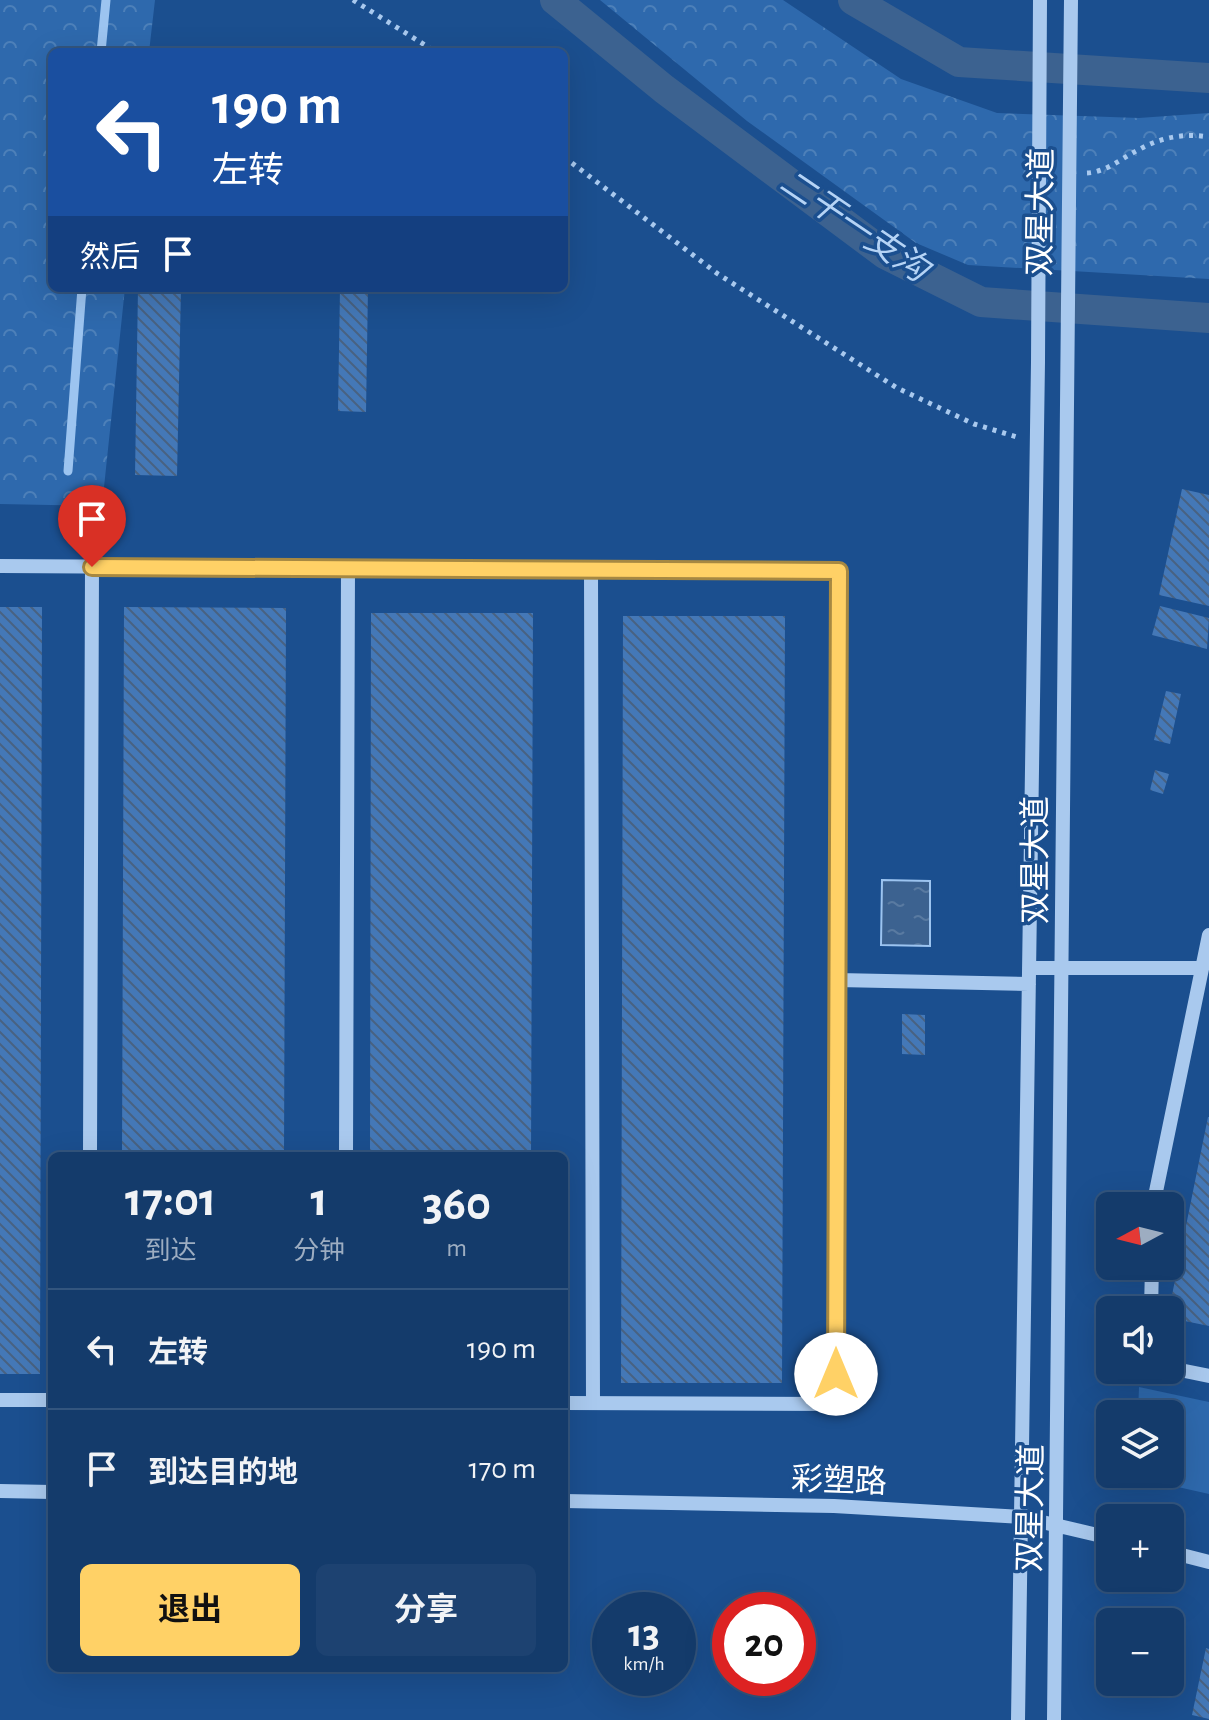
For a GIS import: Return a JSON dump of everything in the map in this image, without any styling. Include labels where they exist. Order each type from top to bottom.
[{"type":"street","name":"双星大道","points":[[1018,1720],[1037,443],[1040,0]]},
{"type":"street","name":"双星大道","points":[[1054,1720],[1071,0]]},
{"type":"street","points":[[0,566],[839,571],[836,1404],[568,1403]]},
{"type":"street","points":[[90,1152],[92,567]]},
{"type":"street","points":[[346,1152],[348,568]]},
{"type":"street","points":[[591,569],[593,1403]]},
{"type":"street","points":[[1156,1192],[1209,935]]},
{"type":"street","points":[[1029,968],[1202,968]]},
{"type":"street","points":[[838,980],[1029,984]]},
{"type":"street","points":[[1184,1371],[1209,1376]]},
{"type":"street","points":[[0,1400],[48,1400]]},
{"type":"street","points":[[0,1491],[48,1492]]},
{"type":"street","name":"彩塑路","points":[[568,1501],[834,1506],[1021,1517],[1096,1535]]},
{"type":"street","points":[[1184,1556],[1209,1562]]},
{"type":"path","points":[[353,0],[430,48]]},
{"type":"path","points":[[1077,173],[1094,173],[1105,169],[1142,147],[1186,133],[1209,137]]},
{"type":"path","points":[[568,160],[718,274],[897,388],[974,424],[1037,443]]},
{"type":"green space","points":[[0,0],[155,0],[149,48],[48,48],[48,292],[125,292],[102,506],[0,504]]},
{"type":"green space","points":[[600,0],[783,0],[901,79],[997,113],[1139,118],[1209,113],[1209,279],[968,265],[916,243],[747,121]]},
{"type":"green space","points":[[1139,1387],[1209,1402],[1209,1494],[1182,1488],[1184,1400],[1139,1400]]},
{"type":"water","points":[[882,880],[930,881],[930,946],[881,945]]},
{"type":"building","points":[[138,292],[181,292],[177,476],[135,475]]},
{"type":"building","points":[[340,292],[368,292],[366,412],[338,411]]},
{"type":"building","points":[[1182,489],[1209,495],[1209,606],[1159,595]]},
{"type":"building","points":[[1160,606],[1209,618],[1207,649],[1152,635]]},
{"type":"building","points":[[0,607],[42,607],[40,1374],[0,1374]]},
{"type":"building","points":[[124,607],[286,608],[284,1152],[122,1152]]},
{"type":"building","points":[[371,613],[533,613],[531,1152],[370,1152]]},
{"type":"building","points":[[623,616],[785,616],[782,1383],[621,1383]]},
{"type":"building","points":[[1166,691],[1181,694],[1170,744],[1154,740]]},
{"type":"building","points":[[1155,770],[1169,774],[1163,794],[1150,790]]},
{"type":"building","points":[[902,1014],[925,1015],[925,1055],[902,1054]]},
{"type":"building","points":[[1209,1117],[1209,1326],[1184,1321],[1184,1296],[1172,1296],[1175,1280],[1184,1280],[1184,1236]]},
{"type":"building","points":[[1206,1648],[1209,1649],[1209,1719],[1192,1715]]},
{"type":"waterway","points":[[101,48],[106,0]]},
{"type":"waterway","name":"二干一支沟","points":[[555,0],[664,89],[885,254],[981,302],[1209,318]]},
{"type":"waterway","points":[[853,0],[959,62],[1209,78]]},
{"type":"waterway","points":[[68,471],[82,292]]},
{"type":"route","points":[[92,567],[839,571],[836,1374]]}]
